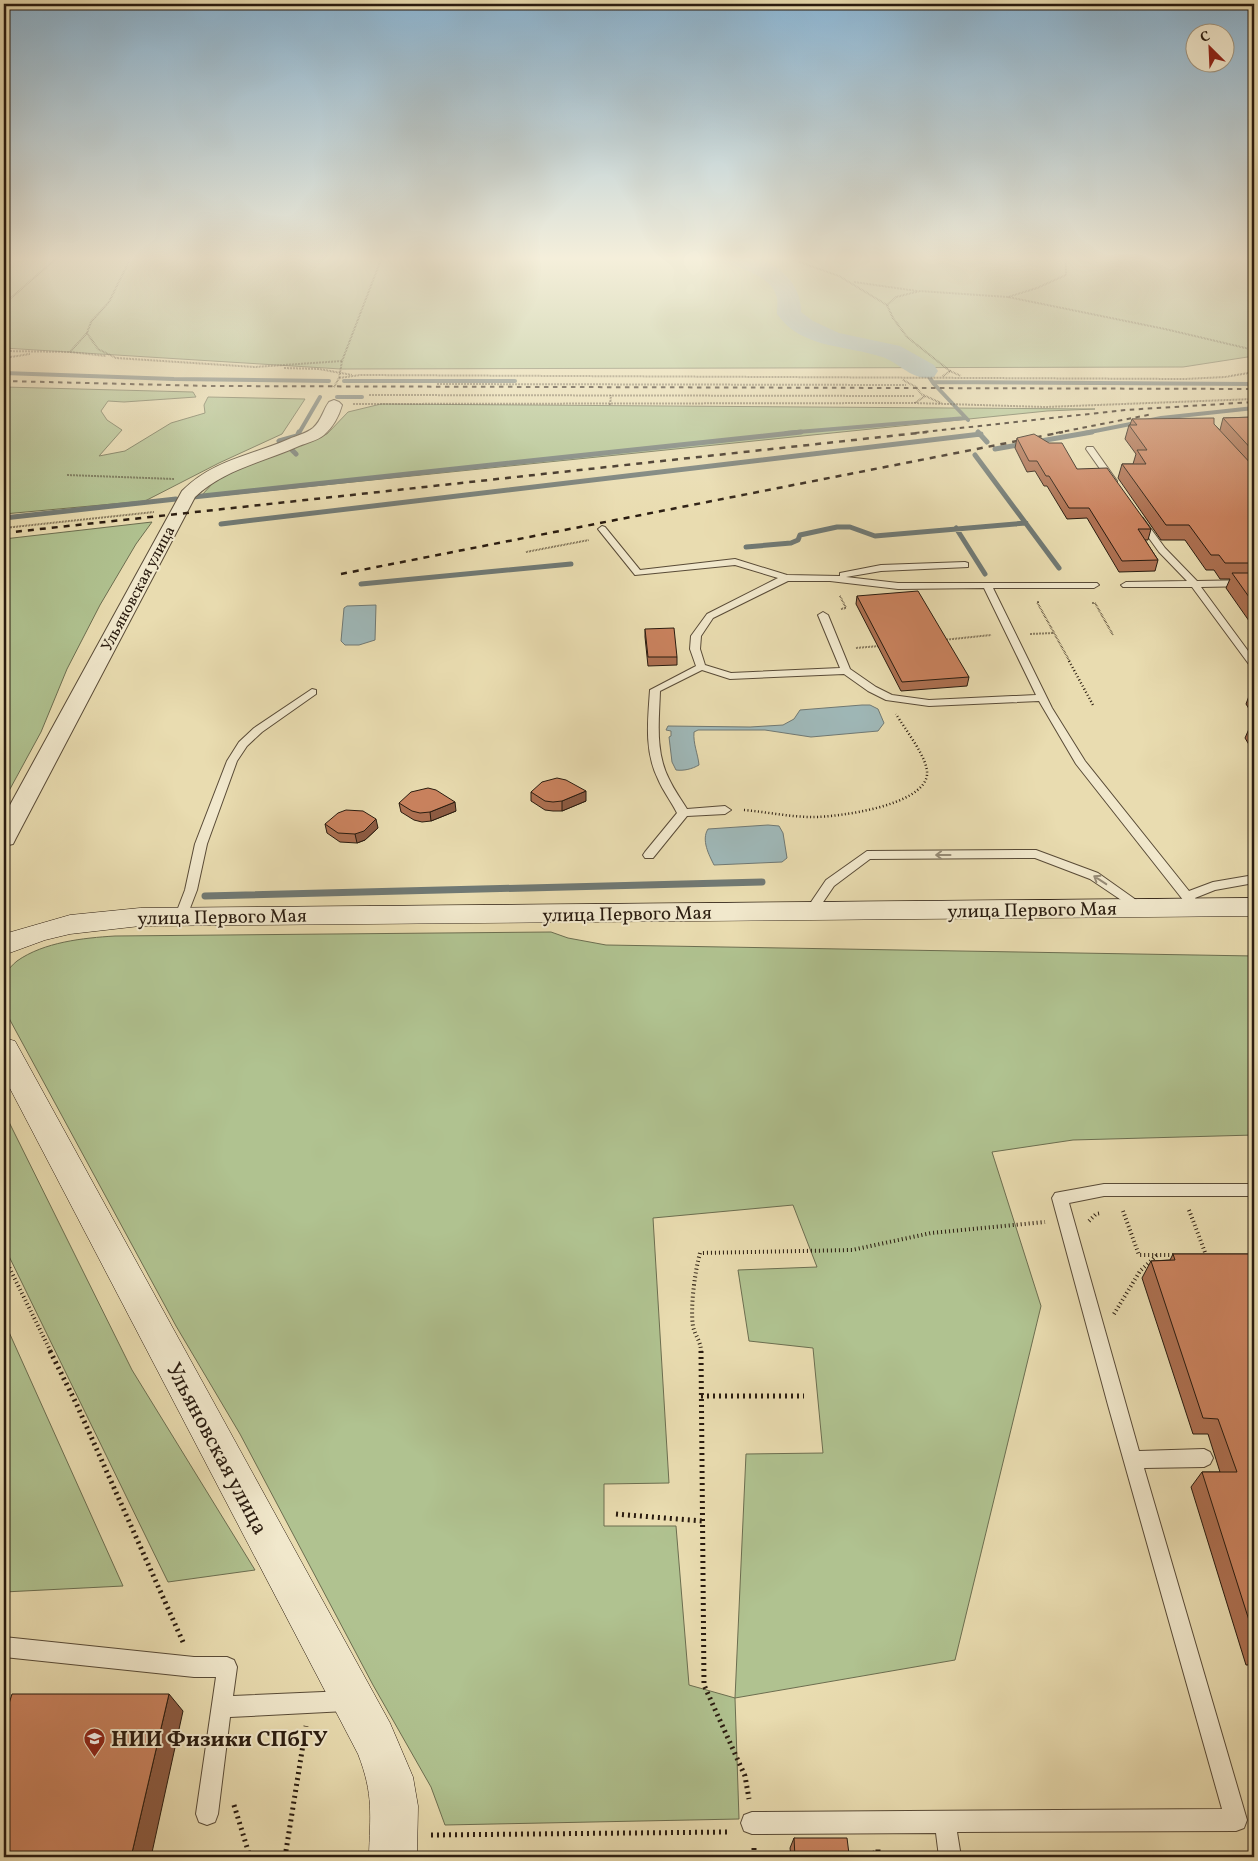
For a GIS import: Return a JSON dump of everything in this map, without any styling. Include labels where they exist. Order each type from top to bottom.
[{"type":"street","name":"Ульяновская улица","points":[[4,838],[188,495],[202,481],[232,466],[318,432],[331,416],[334,405]]},
{"type":"street","name":"улица Первого Мая","points":[[4,945],[54,927],[84,921],[181,916],[1140,907],[1191,902],[1254,907]]},
{"type":"street","name":"Ульяновская улица","points":[[4,1049],[374,1740],[390,1777],[395,1806],[394,1846]]},
{"type":"lane","points":[[1090,449],[1117,488]]},
{"type":"lane","points":[[1134,511],[1162,550],[1195,584],[1254,665]]},
{"type":"lane","points":[[605,532],[638,573],[735,562],[786,578],[830,578],[898,586],[1094,585]]},
{"type":"lane","points":[[830,578],[881,568],[965,565]]},
{"type":"lane","points":[[945,566],[966,586]]},
{"type":"lane","points":[[701,668],[695,649],[696,636],[710,616],[786,578]]},
{"type":"lane","points":[[1126,584],[1254,583]]},
{"type":"lane","points":[[987,586],[1042,698],[1086,769],[1191,902],[1213,886],[1254,879]]},
{"type":"lane","points":[[823,615],[846,670],[872,689],[890,698],[928,703],[1042,698]]},
{"type":"lane","points":[[683,813],[663,778],[655,752],[653,728],[655,690],[701,668],[730,676],[846,670]]},
{"type":"lane","points":[[181,916],[191,890],[200,844],[232,761],[243,744],[258,730],[312,692]]},
{"type":"lane","points":[[683,813],[725,810]]},
{"type":"lane","points":[[649,854],[676,824],[683,813]]},
{"type":"lane","points":[[811,911],[830,883],[866,855],[1036,854],[1094,876],[1140,907]]},
{"type":"lane","points":[[746,1827],[945,1822],[1236,1820],[1060,1198],[1104,1190],[1254,1190]]},
{"type":"lane","points":[[1133,1460],[1204,1458]]},
{"type":"lane","points":[[4,1647],[194,1667],[228,1666],[207,1814]]},
{"type":"lane","points":[[222,1707],[354,1700]]},
{"type":"lane","points":[[945,1822],[950,1857]]},
{"type":"path","points":[[70,352],[77,344]]},
{"type":"path","points":[[93,344],[109,357]]},
{"type":"path","points":[[341,369],[349,344]]},
{"type":"path","points":[[915,344],[950,371],[963,377]]},
{"type":"path","points":[[1228,344],[1254,350]]},
{"type":"path","points":[[4,351],[70,352],[200,364],[319,369],[352,376]]},
{"type":"path","points":[[4,358],[38,353]]},
{"type":"path","points":[[275,367],[323,361],[342,361]]},
{"type":"path","points":[[941,377],[950,371]]},
{"type":"path","points":[[340,378],[352,376],[1185,379],[1242,375],[1254,372]]},
{"type":"path","points":[[521,384],[522,377]]},
{"type":"path","points":[[819,378],[820,385]]},
{"type":"path","points":[[901,379],[919,388],[921,394],[944,404]]},
{"type":"path","points":[[437,384],[906,385]]},
{"type":"path","points":[[369,395],[914,396]]},
{"type":"path","points":[[376,403],[381,400],[383,395]]},
{"type":"path","points":[[610,405],[611,395]]},
{"type":"path","points":[[830,396],[832,404]]},
{"type":"path","points":[[914,403],[925,396]]},
{"type":"path","points":[[334,405],[376,403],[610,405],[914,403],[1094,406],[1254,399]]},
{"type":"path","points":[[67,475],[202,481]]},
{"type":"path","points":[[4,528],[180,509]]},
{"type":"path","points":[[526,552],[605,532]]},
{"type":"path","points":[[1059,585],[1064,597]]},
{"type":"path","points":[[1093,705],[1037,602],[1051,602],[1064,597],[1095,603],[1114,635]]},
{"type":"path","points":[[934,641],[1010,634],[1053,633]]},
{"type":"path","points":[[838,649],[879,646]]},
{"type":"path","points":[[725,810],[763,811],[793,816],[824,817],[910,797],[926,781],[926,768],[891,705],[890,698]]},
{"type":"path","points":[[1189,1210],[1206,1255]]},
{"type":"path","points":[[1123,1211],[1139,1255],[1187,1255]]},
{"type":"path","points":[[394,1846],[746,1827],[745,1776],[704,1685],[700,1343],[693,1327],[694,1273],[700,1253],[852,1250],[931,1232],[1066,1220]]},
{"type":"path","points":[[1111,1319],[1135,1279],[1157,1255]]},
{"type":"path","points":[[1196,1255],[1216,1255]]},
{"type":"path","points":[[4,1257],[76,1403],[194,1667]]},
{"type":"path","points":[[701,1396],[804,1396]]},
{"type":"path","points":[[616,1514],[702,1521]]},
{"type":"path","points":[[285,1857],[310,1703]]},
{"type":"green space","points":[[4,344],[1254,344],[1254,356],[1183,367],[341,369],[4,348]]},
{"type":"green space","points":[[4,387],[193,392],[196,397],[124,402],[108,401],[101,411],[107,420],[122,430],[99,456],[125,451],[171,423],[205,413],[204,405],[208,397],[305,399],[282,434],[219,463],[145,501],[4,514]]},
{"type":"green space","points":[[381,404],[1095,409],[1047,411],[201,496],[213,483],[236,469],[327,434],[348,412]]},
{"type":"green space","points":[[152,522],[136,544],[100,605],[67,669],[41,732],[4,800],[4,539]]},
{"type":"green space","points":[[551,932],[568,938],[606,945],[1254,956],[1254,1135],[1073,1140],[992,1152],[1041,1306],[955,1660],[735,1698],[739,1819],[445,1825],[431,1787],[373,1685],[240,1434],[176,1326],[4,1009],[4,975],[17,961],[51,945],[90,938],[115,936]],"holes":[[[793,1205],[817,1267],[738,1270],[749,1341],[813,1348],[823,1453],[746,1454],[735,1698],[689,1685],[676,1526],[604,1526],[604,1484],[669,1483],[653,1218]]]},
{"type":"green space","points":[[4,1112],[132,1370],[255,1570],[168,1582],[4,1246]]},
{"type":"green space","points":[[4,1321],[123,1586],[4,1592]]},
{"type":"water","points":[[376,605],[375,640],[359,645],[345,645],[341,641],[344,608],[347,606]]},
{"type":"water","points":[[870,705],[878,709],[884,723],[878,731],[811,737],[765,730],[698,730],[694,732],[694,736],[699,765],[694,768],[676,770],[672,762],[669,737],[671,736],[671,731],[666,730],[668,726],[750,727],[783,725],[794,719],[800,710]]},
{"type":"water","points":[[779,826],[783,833],[787,858],[782,862],[714,865],[708,852],[705,838],[708,829]]},
{"type":"building","points":[[1254,417],[1254,452],[1223,418]]},
{"type":"building","points":[[1214,418],[1214,424],[1254,467],[1254,563],[1225,563],[1219,555],[1211,555],[1189,525],[1166,525],[1122,464],[1146,464],[1137,450],[1147,450],[1129,425],[1137,425],[1132,419]]},
{"type":"building","points":[[1034,434],[1049,443],[1062,443],[1077,469],[1107,468],[1151,529],[1138,529],[1158,560],[1122,561],[1089,508],[1069,508],[1037,461],[1029,461],[1017,438]]},
{"type":"building","points":[[1232,573],[1254,573],[1254,604]]},
{"type":"building","points":[[918,591],[969,677],[902,682],[857,596]]},
{"type":"building","points":[[674,628],[677,657],[648,657],[645,629]]},
{"type":"building","points":[[557,778],[566,780],[586,791],[562,801],[553,802],[545,801],[531,792],[542,782]]},
{"type":"building","points":[[428,788],[436,790],[455,802],[430,812],[420,813],[412,811],[399,803],[411,792]]},
{"type":"building","points":[[346,810],[363,811],[376,819],[364,831],[355,834],[338,833],[325,824],[338,813]]},
{"type":"building","points":[[1173,1254],[1254,1254],[1254,1636],[1202,1472],[1237,1472],[1218,1419],[1203,1418],[1151,1261],[1175,1260]]},
{"type":"building","name":"НИИ Физики СПбГУ","points":[[12,1694],[169,1694],[131,1857],[4,1857],[4,1720]]},
{"type":"building","points":[[794,1838],[847,1838],[849,1854],[909,1855],[909,1857],[795,1857]]},
{"type":"building","points":[[1068,1856],[1069,1857],[1006,1857]]},
{"type":"waterway","points":[[856,344],[891,351],[925,371]]},
{"type":"waterway","points":[[925,371],[934,384],[968,420]]},
{"type":"waterway","points":[[4,373],[174,379],[329,381]]},
{"type":"waterway","points":[[344,381],[515,381]]},
{"type":"waterway","points":[[933,382],[1254,384]]},
{"type":"waterway","points":[[299,433],[320,397]]},
{"type":"waterway","points":[[337,397],[362,397]]},
{"type":"waterway","points":[[1085,433],[1161,418],[1254,408]]},
{"type":"waterway","points":[[786,433],[966,418]]},
{"type":"waterway","points":[[281,444],[279,441],[297,436],[299,432]]},
{"type":"waterway","points":[[193,497],[801,432]]},
{"type":"waterway","points":[[995,449],[1092,432]]},
{"type":"waterway","points":[[221,524],[980,434]]},
{"type":"waterway","points":[[980,434],[987,442]]},
{"type":"waterway","points":[[291,449],[296,454]]},
{"type":"waterway","points":[[975,455],[1026,523]]},
{"type":"waterway","points":[[4,518],[176,499]]},
{"type":"waterway","points":[[957,529],[1026,523]]},
{"type":"waterway","points":[[1026,523],[1059,568]]},
{"type":"waterway","points":[[746,547],[791,543],[798,540],[800,535],[837,527],[850,527],[875,536],[957,529]]},
{"type":"waterway","points":[[957,529],[985,574]]},
{"type":"waterway","points":[[361,584],[571,564]]},
{"type":"waterway","points":[[205,896],[762,882]]},
{"type":"railway","points":[[4,381],[210,386],[1254,389]]},
{"type":"railway","points":[[915,433],[1125,410],[1254,402]]},
{"type":"railway","points":[[1056,433],[1153,414]]},
{"type":"railway","points":[[4,533],[927,432]]},
{"type":"railway","points":[[341,574],[1063,432]]},
{"type":"place","name":"НИИ Физики СПбГУ","points":[[95,1757]]}]
